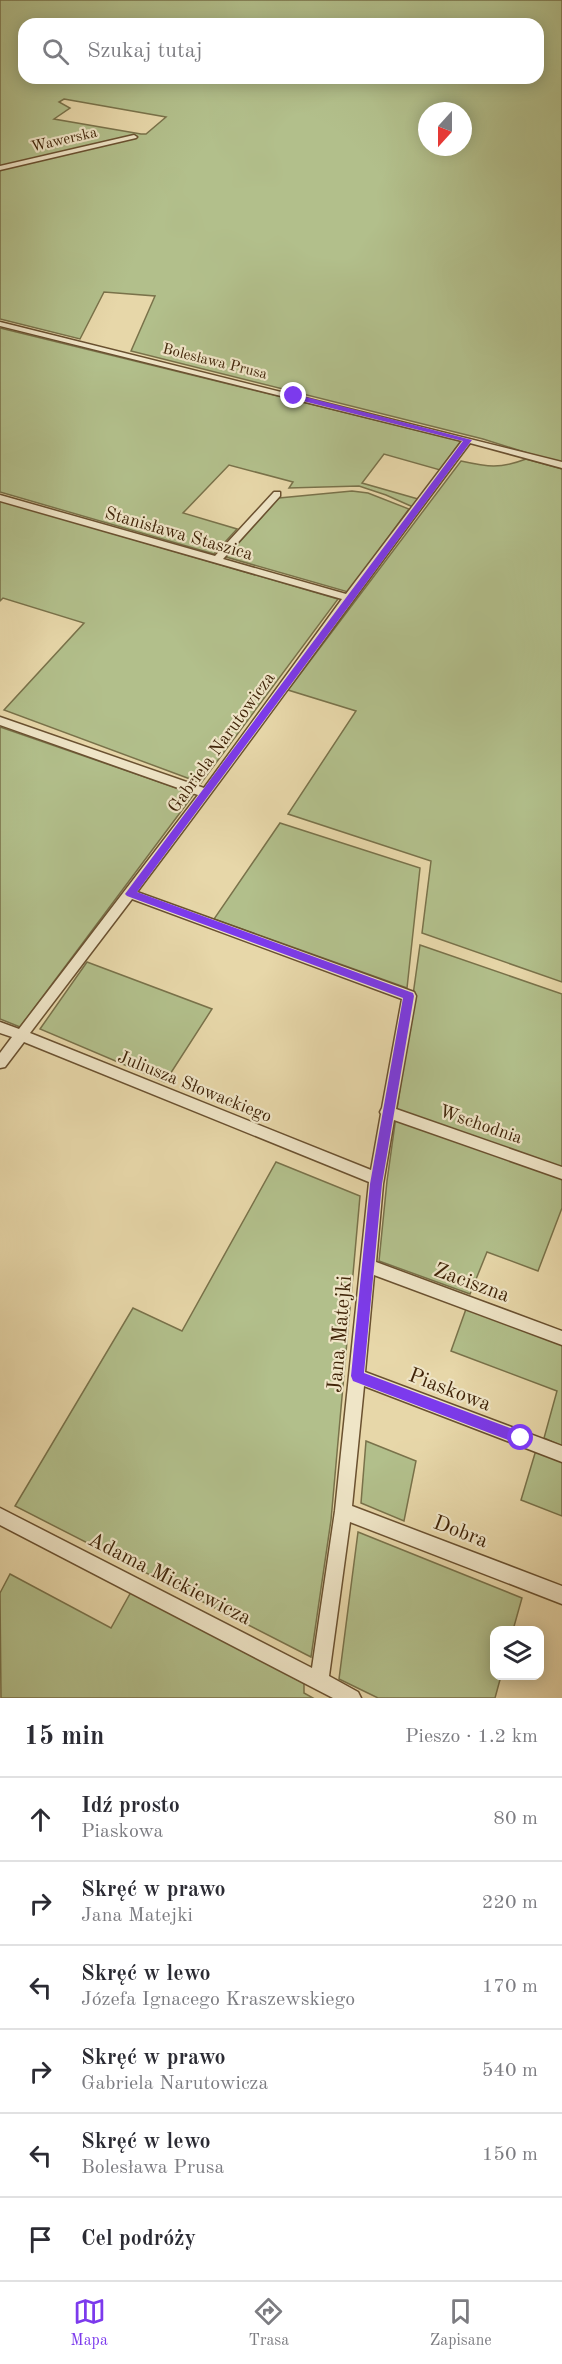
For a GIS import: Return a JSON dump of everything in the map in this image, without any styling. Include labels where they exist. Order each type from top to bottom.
[{"type":"street","name":"Wawerska","points":[[0,168],[134,137]]},
{"type":"street","name":"Bolesława Prusa","points":[[0,324],[562,465]]},
{"type":"street","name":"Gabriela Narutowicza","points":[[0,1063],[206,794],[468,440]]},
{"type":"street","points":[[216,561],[277,494]]},
{"type":"street","name":"Stanisława Staszica","points":[[0,498],[349,598]]},
{"type":"street","points":[[0,721],[206,794]]},
{"type":"street","name":"Jana Matejki","points":[[130,894],[406,994],[409,1002],[387,1112],[377,1179],[343,1511],[319,1681]]},
{"type":"street","name":"Juliusza Słowackiego","points":[[0,1027],[377,1179]]},
{"type":"street","name":"Wschodnia","points":[[387,1112],[562,1173]]},
{"type":"street","name":"Zaciszna","points":[[367,1266],[562,1338]]},
{"type":"street","name":"Piaskowa","points":[[357,1376],[562,1454]]},
{"type":"street","name":"Dobra","points":[[343,1511],[562,1595]]},
{"type":"street","name":"Adama Mickiewicza","points":[[0,1516],[352,1698]]},
{"type":"green space","points":[[0,0],[562,0],[562,464],[483,439],[131,351],[155,296],[104,292],[80,339],[0,319]],"holes":[[[64,99],[166,117],[146,134],[54,119],[70,108],[59,102]]]},
{"type":"green space","points":[[0,328],[461,441],[440,470],[384,454],[362,483],[418,499],[413,507],[359,486],[289,488],[293,482],[229,465],[183,513],[237,529],[214,554],[0,492]]},
{"type":"green space","points":[[526,459],[562,469],[562,982],[422,933],[431,861],[288,814],[356,711],[288,690],[461,461],[494,466]]},
{"type":"green space","points":[[352,491],[368,493],[409,509],[348,592],[226,557],[279,498]]},
{"type":"green space","points":[[0,500],[338,599],[201,783],[4,710],[84,623],[3,598],[0,601]]},
{"type":"green space","points":[[0,727],[194,794],[20,1027],[0,1019]]},
{"type":"green space","points":[[280,823],[420,868],[407,988],[214,919]]},
{"type":"green space","points":[[420,945],[562,994],[562,1208],[538,1271],[487,1252],[470,1294],[379,1261],[387,1181]]},
{"type":"green space","points":[[87,962],[212,1009],[165,1082],[40,1029]]},
{"type":"green space","points":[[276,1162],[360,1196],[331,1520],[311,1657],[15,1506],[133,1308],[182,1331]]},
{"type":"green space","points":[[466,1309],[562,1345],[562,1446],[544,1438],[557,1391],[451,1351]]},
{"type":"green space","points":[[366,1441],[416,1461],[404,1521],[361,1503]]},
{"type":"green space","points":[[536,1450],[562,1460],[562,1516],[521,1500]]},
{"type":"green space","points":[[358,1532],[522,1598],[514,1626],[490,1626],[490,1680],[500,1680],[495,1698],[378,1698],[339,1679]]},
{"type":"green space","points":[[10,1574],[111,1628],[131,1592],[304,1683],[304,1693],[313,1698],[1,1698],[0,1593]]},
{"type":"route","points":[[294,396],[468,440],[130,894],[409,996],[376,1184],[357,1376],[521,1438]]}]
